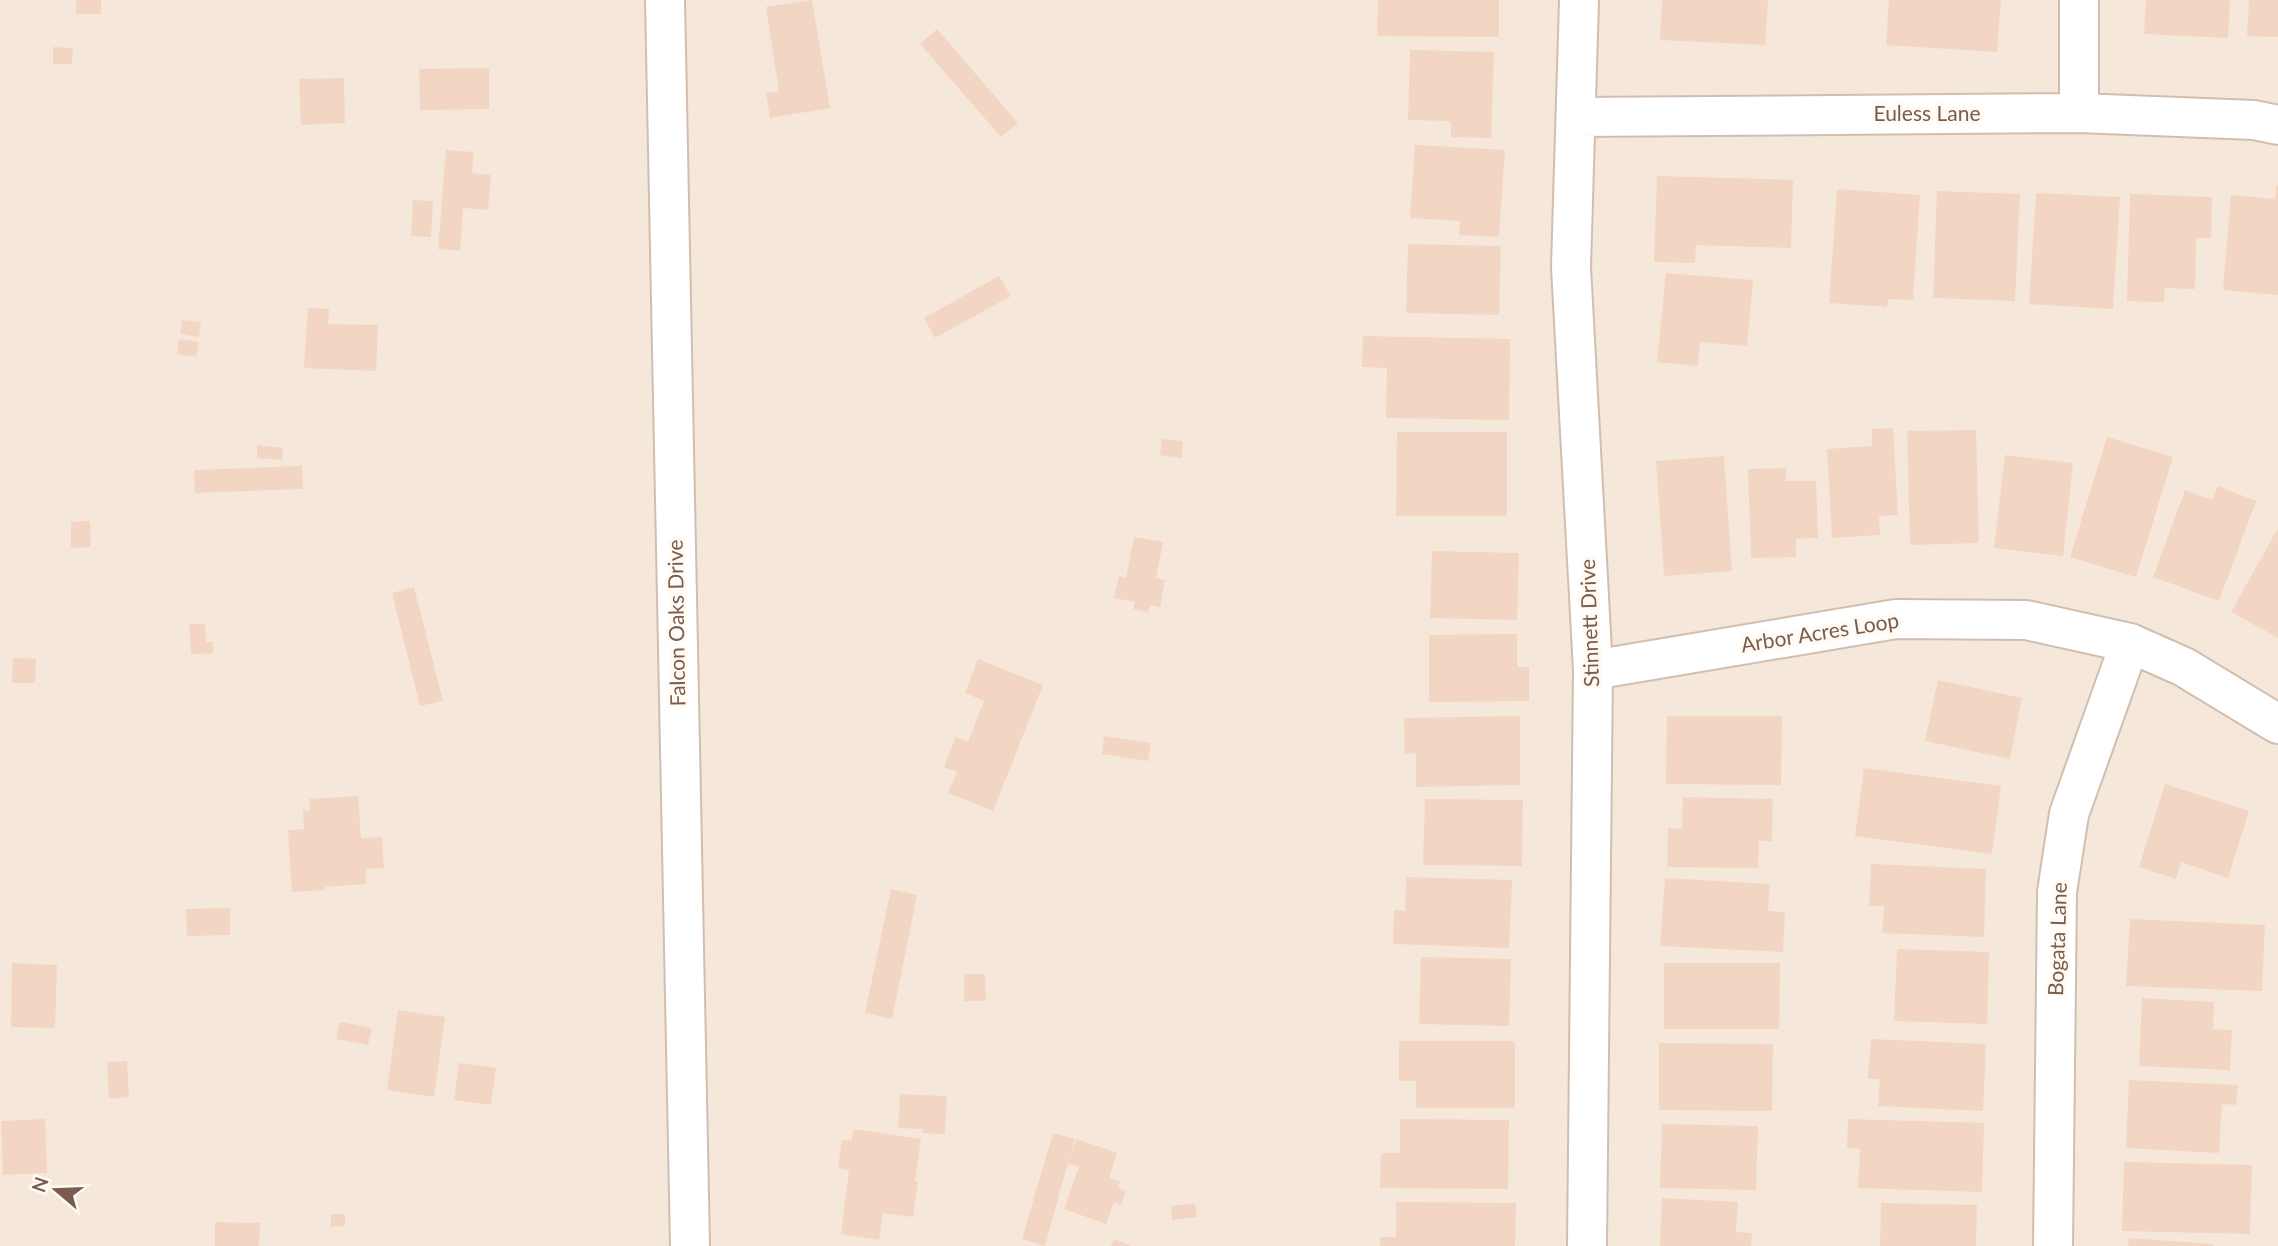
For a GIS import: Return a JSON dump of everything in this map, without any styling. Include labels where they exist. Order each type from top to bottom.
[{"type":"street","name":"Falcon Oaks Drive","points":[[665,0],[690,1246]]},
{"type":"street","name":"Stinnett Drive","points":[[1579,0],[1571,267],[1593,670],[1587,1246]]},
{"type":"street","points":[[2079,0],[2079,113]]},
{"type":"street","name":"Euless Lane","points":[[1576,117],[2079,113],[2254,120],[2278,125]]},
{"type":"street","name":"Arbor Acres Loop","points":[[1593,670],[1896,619],[2026,620],[2130,643],[2184,667],[2278,724]]},
{"type":"street","name":"Bogata Lane","points":[[2053,1246],[2057,892],[2069,814],[2130,643]]},
{"type":"shaded area","points":[[0,0],[2278,0],[2278,1246],[0,1246]]},
{"type":"building","points":[[76,0],[101,0],[101,14],[76,14]]},
{"type":"building","points":[[812,0],[830,108],[770,118],[766,93],[779,91],[766,7]]},
{"type":"building","points":[[1378,0],[1499,0],[1499,37],[1377,36]]},
{"type":"building","points":[[1662,0],[1768,0],[1765,45],[1660,40]]},
{"type":"building","points":[[1889,0],[2001,0],[1997,52],[1886,45]]},
{"type":"building","points":[[2146,0],[2230,0],[2228,38],[2144,34]]},
{"type":"building","points":[[2249,0],[2278,0],[2278,37],[2247,36]]},
{"type":"building","points":[[937,29],[1018,123],[1001,137],[920,44]]},
{"type":"building","points":[[53,47],[73,48],[72,64],[53,64]]},
{"type":"building","points":[[1410,50],[1494,52],[1491,138],[1451,137],[1451,121],[1408,120]]},
{"type":"building","points":[[489,68],[489,109],[420,110],[419,69]]},
{"type":"building","points":[[344,78],[345,123],[301,125],[299,79]]},
{"type":"building","points":[[1415,145],[1505,150],[1499,237],[1459,235],[1460,221],[1410,218]]},
{"type":"building","points":[[446,150],[474,152],[472,173],[491,175],[488,210],[463,208],[460,251],[438,249]]},
{"type":"building","points":[[1657,176],[1793,180],[1791,248],[1696,245],[1695,263],[1654,262]]},
{"type":"building","points":[[2276,185],[2278,295],[2223,290],[2231,195],[2275,199]]},
{"type":"building","points":[[1837,189],[1920,195],[1913,300],[1888,299],[1887,307],[1829,303]]},
{"type":"building","points":[[1937,191],[2020,194],[2015,301],[1933,298]]},
{"type":"building","points":[[2036,193],[2120,197],[2113,309],[2029,304]]},
{"type":"building","points":[[2130,194],[2212,197],[2211,238],[2196,238],[2195,289],[2165,288],[2164,302],[2127,301]]},
{"type":"building","points":[[413,200],[433,201],[431,237],[411,236]]},
{"type":"building","points":[[1408,244],[1501,246],[1499,315],[1406,313]]},
{"type":"building","points":[[1666,273],[1753,280],[1747,346],[1700,342],[1698,366],[1657,362]]},
{"type":"building","points":[[999,276],[1011,296],[935,338],[924,318]]},
{"type":"building","points":[[308,308],[329,309],[328,324],[378,325],[376,371],[304,368]]},
{"type":"building","points":[[182,320],[201,322],[199,337],[180,334]]},
{"type":"building","points":[[1363,336],[1510,339],[1509,420],[1386,418],[1387,368],[1362,367]]},
{"type":"building","points":[[179,339],[199,342],[196,357],[177,354]]},
{"type":"building","points":[[1893,428],[1898,515],[1879,516],[1880,535],[1832,538],[1827,449],[1872,446],[1872,429]]},
{"type":"building","points":[[1976,430],[1979,543],[1910,545],[1907,431]]},
{"type":"building","points":[[1397,432],[1507,432],[1507,516],[1396,516]]},
{"type":"building","points":[[2107,437],[2173,457],[2136,577],[2070,557]]},
{"type":"building","points":[[1162,439],[1183,441],[1182,458],[1160,455]]},
{"type":"building","points":[[257,445],[283,448],[282,460],[257,458]]},
{"type":"building","points":[[2005,455],[2073,463],[2063,556],[1994,548]]},
{"type":"building","points":[[1724,456],[1732,571],[1664,576],[1656,461]]},
{"type":"building","points":[[302,466],[303,489],[195,493],[194,470]]},
{"type":"building","points":[[1786,468],[1786,481],[1816,481],[1818,538],[1796,539],[1796,557],[1751,558],[1748,469]]},
{"type":"building","points":[[2218,486],[2256,501],[2219,601],[2153,577],[2185,490],[2212,500]]},
{"type":"building","points":[[90,521],[91,547],[71,548],[71,522]]},
{"type":"building","points":[[2278,528],[2278,638],[2231,612]]},
{"type":"building","points":[[1134,537],[1163,542],[1156,578],[1165,580],[1160,607],[1150,605],[1148,612],[1133,609],[1135,602],[1114,598],[1119,576],[1126,578]]},
{"type":"building","points":[[1432,551],[1519,553],[1517,620],[1430,618]]},
{"type":"building","points":[[414,587],[443,701],[420,706],[392,593]]},
{"type":"building","points":[[189,624],[205,624],[206,642],[213,642],[213,653],[191,654]]},
{"type":"building","points":[[1517,634],[1517,667],[1529,667],[1529,701],[1429,702],[1429,635]]},
{"type":"building","points":[[13,658],[36,659],[35,683],[12,683]]},
{"type":"building","points":[[978,659],[1043,685],[993,811],[948,793],[957,772],[944,767],[956,737],[968,742],[984,701],[965,693]]},
{"type":"building","points":[[1938,680],[2022,698],[2010,759],[1925,741]]},
{"type":"building","points":[[1520,716],[1520,785],[1416,787],[1416,753],[1405,754],[1404,718]]},
{"type":"building","points":[[1667,716],[1782,716],[1781,785],[1666,784]]},
{"type":"building","points":[[1104,736],[1151,743],[1148,761],[1102,754]]},
{"type":"building","points":[[1864,768],[2001,786],[1992,854],[1855,836]]},
{"type":"building","points":[[2165,784],[2249,811],[2228,878],[2181,862],[2176,879],[2139,867]]},
{"type":"building","points":[[358,796],[361,838],[382,837],[384,868],[365,869],[366,884],[292,892],[288,830],[304,829],[303,811],[310,810],[309,799]]},
{"type":"building","points":[[1683,797],[1773,799],[1772,841],[1759,841],[1758,868],[1667,867],[1668,828],[1682,829]]},
{"type":"building","points":[[1425,799],[1523,800],[1522,866],[1423,865]]},
{"type":"building","points":[[1871,864],[1986,869],[1984,937],[1882,933],[1884,906],[1869,906]]},
{"type":"building","points":[[1406,877],[1512,880],[1509,948],[1393,944],[1394,910],[1405,911]]},
{"type":"building","points":[[1665,878],[1770,884],[1768,911],[1785,912],[1783,952],[1660,946]]},
{"type":"building","points":[[891,889],[917,895],[892,1019],[865,1013]]},
{"type":"building","points":[[230,908],[230,935],[187,936],[186,909]]},
{"type":"building","points":[[2130,919],[2265,925],[2262,991],[2126,986]]},
{"type":"building","points":[[1897,949],[1989,952],[1987,1024],[1894,1021]]},
{"type":"building","points":[[1421,957],[1511,959],[1509,1026],[1419,1024]]},
{"type":"building","points":[[12,963],[57,965],[55,1028],[11,1027]]},
{"type":"building","points":[[1664,963],[1780,963],[1779,1029],[1664,1029]]},
{"type":"building","points":[[964,974],[985,974],[986,1001],[964,1001]]},
{"type":"building","points":[[2142,998],[2214,1002],[2213,1029],[2232,1030],[2230,1070],[2139,1066]]},
{"type":"building","points":[[398,1010],[445,1017],[434,1097],[387,1090]]},
{"type":"building","points":[[340,1022],[372,1028],[368,1045],[336,1039]]},
{"type":"building","points":[[1871,1039],[1986,1044],[1983,1111],[1878,1106],[1880,1079],[1868,1079]]},
{"type":"building","points":[[1399,1041],[1515,1041],[1515,1108],[1416,1108],[1416,1081],[1399,1081]]},
{"type":"building","points":[[1659,1043],[1773,1044],[1772,1111],[1659,1110]]},
{"type":"building","points":[[127,1061],[129,1097],[109,1099],[107,1062]]},
{"type":"building","points":[[459,1063],[496,1068],[491,1105],[454,1100]]},
{"type":"building","points":[[2129,1080],[2238,1085],[2236,1105],[2222,1104],[2219,1153],[2126,1148]]},
{"type":"building","points":[[900,1094],[947,1096],[945,1134],[898,1128]]},
{"type":"building","points":[[45,1119],[47,1173],[3,1175],[1,1121]]},
{"type":"building","points":[[1400,1119],[1509,1120],[1508,1189],[1380,1188],[1381,1153],[1400,1153]]},
{"type":"building","points":[[1848,1119],[1984,1123],[1982,1192],[1858,1188],[1860,1149],[1847,1148]]},
{"type":"building","points":[[1662,1124],[1758,1126],[1756,1190],[1660,1188]]},
{"type":"building","points":[[854,1129],[921,1139],[913,1217],[883,1213],[879,1240],[841,1234],[849,1170],[838,1168],[842,1140],[851,1141]]},
{"type":"building","points":[[1053,1133],[1075,1139],[1069,1159],[1077,1139],[1117,1153],[1109,1178],[1120,1182],[1118,1188],[1126,1191],[1121,1205],[1114,1202],[1106,1224],[1064,1209],[1079,1167],[1068,1163],[1045,1246],[1022,1239]]},
{"type":"building","points":[[2124,1162],[2252,1165],[2250,1234],[2122,1231]]},
{"type":"building","points":[[1662,1198],[1738,1202],[1736,1232],[1752,1233],[1751,1246],[1660,1246]]},
{"type":"building","points":[[1396,1202],[1516,1203],[1515,1246],[1380,1246],[1380,1237],[1396,1237]]},
{"type":"building","points":[[1195,1203],[1197,1217],[1172,1220],[1171,1206]]},
{"type":"building","points":[[1881,1203],[1977,1205],[1976,1246],[1880,1246]]},
{"type":"building","points":[[331,1214],[345,1214],[345,1226],[331,1227]]},
{"type":"building","points":[[215,1222],[260,1223],[259,1246],[215,1246]]},
{"type":"building","points":[[2129,1238],[2213,1244],[2213,1246],[2128,1246]]},
{"type":"building","points":[[1114,1239],[1132,1246],[1111,1246]]}]
